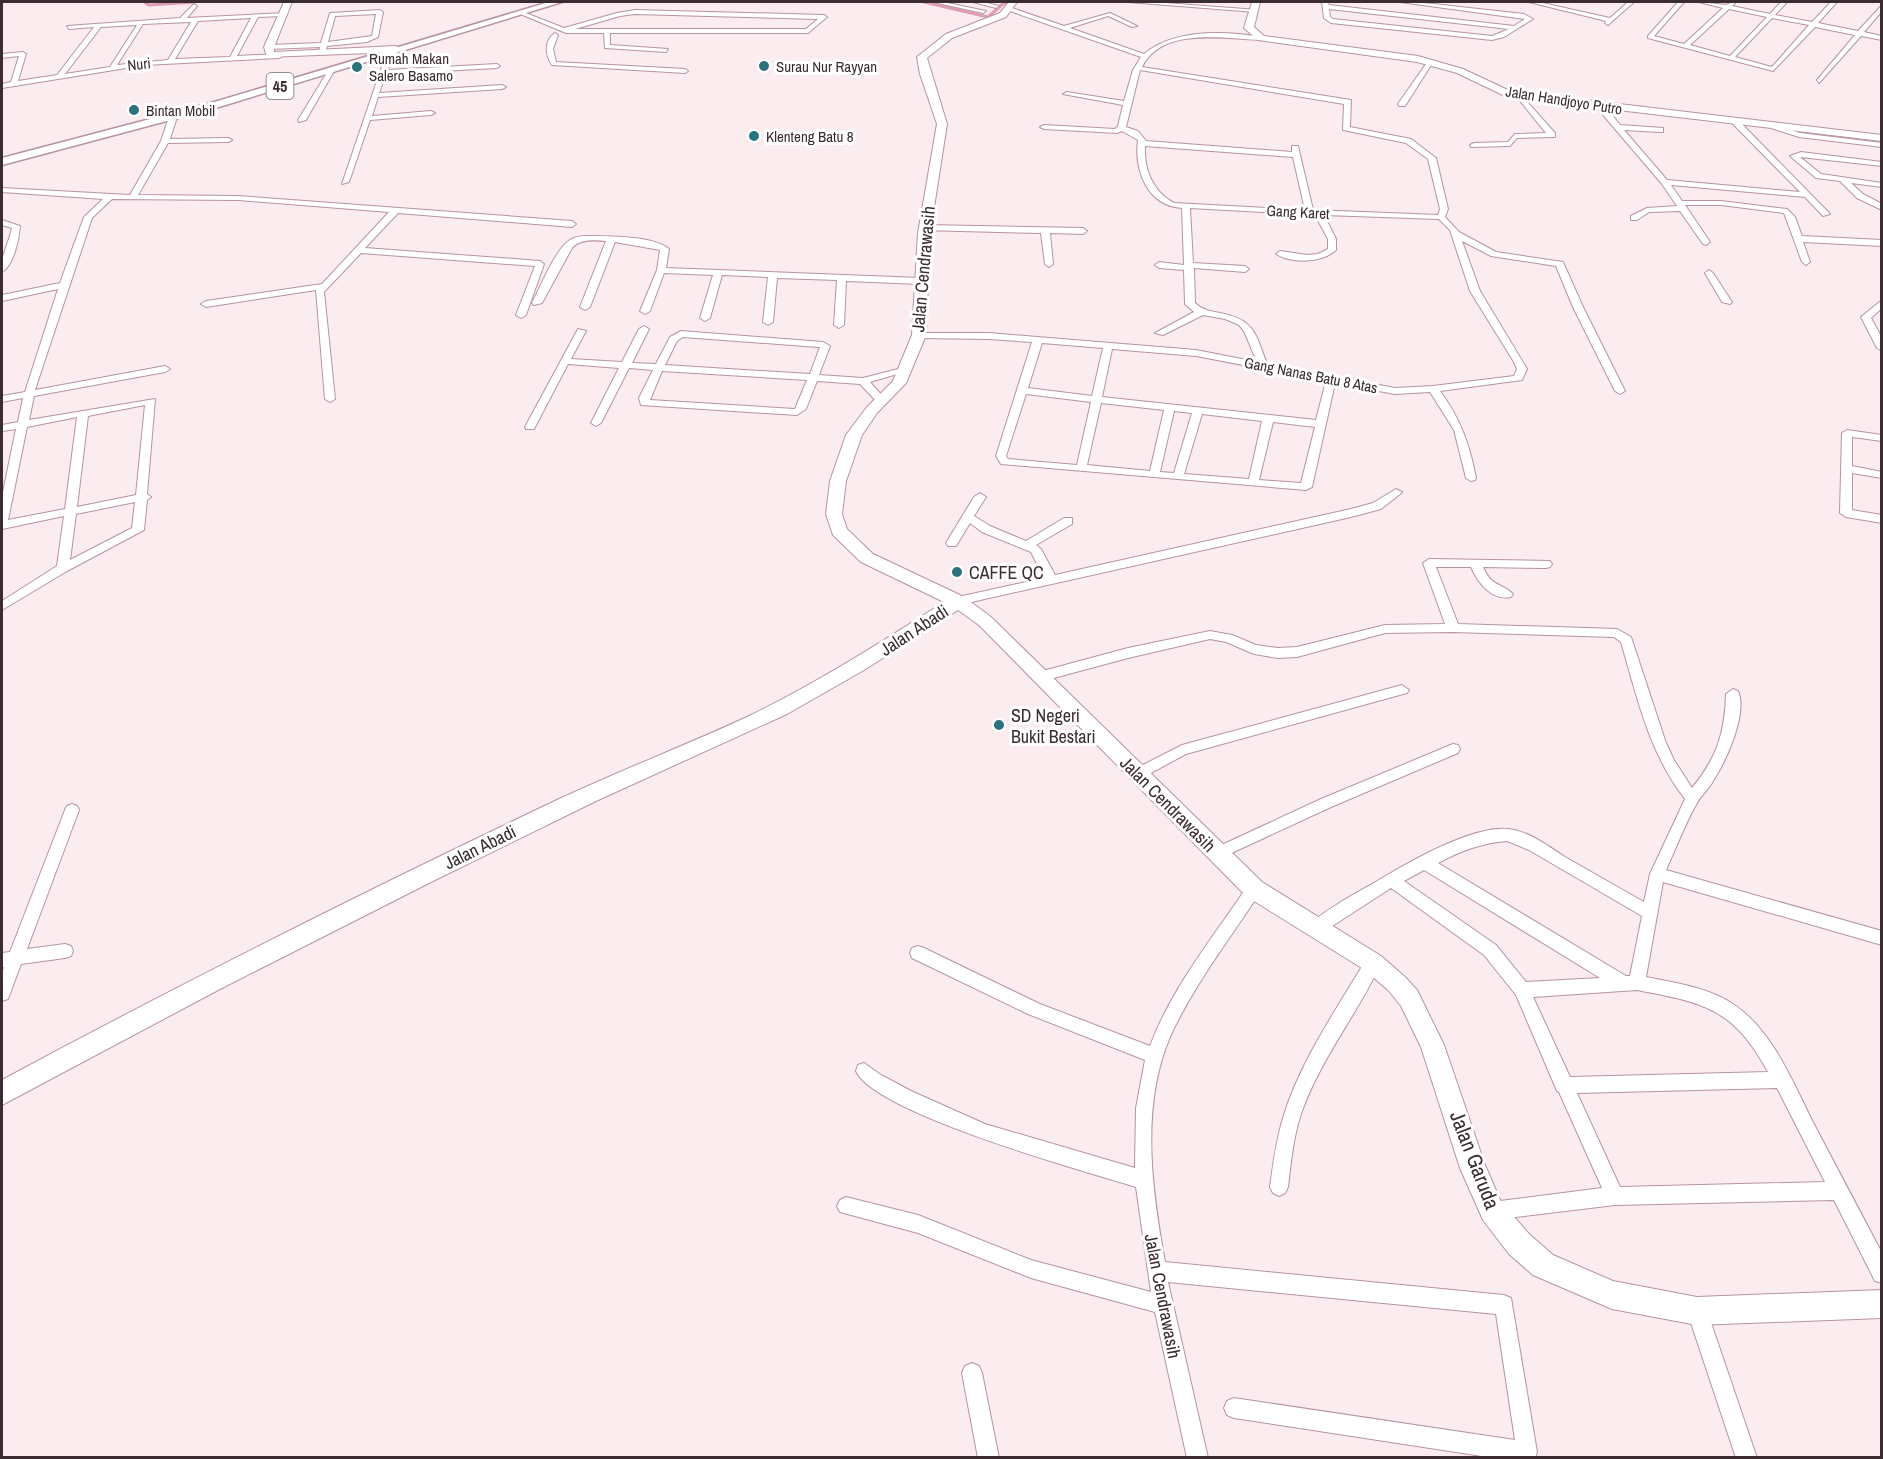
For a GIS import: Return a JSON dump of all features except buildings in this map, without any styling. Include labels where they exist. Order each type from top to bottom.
[{"type":"main road","name":"45","points":[[2,162],[173,117],[557,2]]},
{"type":"street","points":[[288,2],[269,47],[270,55],[279,56],[322,48],[373,38],[380,12],[332,14],[322,48]]},
{"type":"street","points":[[936,2],[983,11]]},
{"type":"street","points":[[976,2],[1006,6],[1086,38],[1145,56]]},
{"type":"street","points":[[1131,2],[1256,6],[1249,28],[1261,38]]},
{"type":"street","points":[[1403,2],[1529,17],[1514,28],[1502,36],[1492,38],[1335,21],[1328,19],[1326,4],[1514,28]]},
{"type":"street","points":[[1532,2],[1609,22],[1631,2]]},
{"type":"street","points":[[1681,2],[1650,36],[1774,68],[1834,2]]},
{"type":"street","points":[[1702,2],[1731,4],[1769,16],[1881,38]]},
{"type":"street","points":[[1731,58],[1784,2]]},
{"type":"street","points":[[1687,45],[1731,4]]},
{"type":"street","points":[[182,20],[194,6]]},
{"type":"street","name":"Jalan Cendrawasih","points":[[1006,6],[1003,15],[949,36],[922,57],[922,69],[940,111],[942,124],[924,228],[918,335],[906,370],[898,383],[861,424],[848,447],[836,490],[834,514],[837,527],[854,547],[873,562],[958,601],[993,628],[1039,677],[1254,889],[1177,1008],[1155,1056],[1146,1095],[1142,1133],[1144,1180],[1161,1304],[1198,1458]]},
{"type":"street","points":[[1819,81],[1881,7]]},
{"type":"street","points":[[516,14],[553,31],[725,33],[808,31],[824,17],[635,12],[613,15],[566,31]]},
{"type":"street","points":[[69,27],[284,14]]},
{"type":"street","points":[[232,59],[256,15]]},
{"type":"street","points":[[1064,28],[1108,15],[1134,26]]},
{"type":"street","points":[[170,62],[196,19]]},
{"type":"street","points":[[113,67],[141,23]]},
{"type":"street","points":[[60,76],[99,25]]},
{"type":"street","points":[[607,30],[606,47],[666,50]]},
{"type":"street","points":[[553,31],[550,44],[551,59],[554,64],[685,71]]},
{"type":"street","points":[[1119,130],[1138,68],[1145,56],[1162,45],[1185,38],[1261,38]]},
{"type":"street","name":"Jalan Handjoyo Putro","points":[[1261,38],[1383,53],[1431,62],[1460,71],[1494,89],[1521,97],[1881,138]]},
{"type":"street","points":[[269,47],[396,50],[383,72],[345,182]]},
{"type":"street","points":[[2,56],[23,54],[14,84]]},
{"type":"street","name":"Nuri","points":[[2,86],[113,67],[279,56]]},
{"type":"street","points":[[1402,104],[1431,62]]},
{"type":"street","points":[[383,72],[497,66]]},
{"type":"street","points":[[1138,68],[1344,100],[1348,102],[1346,128],[1412,143],[1435,162],[1444,199],[1441,217]]},
{"type":"street","points":[[302,120],[331,71]]},
{"type":"street","points":[[375,95],[502,87]]},
{"type":"street","points":[[1067,94],[1127,104]]},
{"type":"street","points":[[1474,145],[1510,144],[1514,136],[1552,135],[1521,97]]},
{"type":"street","points":[[1601,107],[1665,182],[1706,242]]},
{"type":"street","points":[[368,118],[432,113]]},
{"type":"street","points":[[133,197],[165,141],[173,117]]},
{"type":"street","points":[[1736,123],[1826,214]]},
{"type":"street","points":[[1774,126],[1799,135],[1881,145]]},
{"type":"street","points":[[1044,127],[1119,130],[1139,135],[1142,143],[1295,152],[1315,213],[1332,239],[1332,250],[1318,257],[1308,258],[1280,254]]},
{"type":"street","points":[[1618,127],[1660,130]]},
{"type":"street","points":[[1523,136],[1539,146]]},
{"type":"street","points":[[165,141],[228,140]]},
{"type":"street","name":"Gang Karet","points":[[1142,143],[1142,162],[1154,194],[1160,200],[1186,207],[1441,217]]},
{"type":"street","points":[[1881,164],[1801,154],[1794,156],[1819,176],[1881,185]]},
{"type":"street","points":[[1842,179],[1860,196],[1881,208]]},
{"type":"street","points":[[1665,182],[1807,195]]},
{"type":"street","points":[[2,190],[110,197],[238,198],[572,224]]},
{"type":"street","points":[[110,197],[88,217],[64,285],[29,394],[2,523],[143,497]]},
{"type":"street","points":[[1634,218],[1647,210],[1721,203],[1788,211],[1801,239],[1800,249],[1806,262]]},
{"type":"street","points":[[1186,207],[1190,304],[1203,311],[1234,319],[1247,328],[1263,365]]},
{"type":"street","points":[[330,399],[319,292],[396,210]]},
{"type":"street","name":"Gang Nanas Batu 8 Atas","points":[[918,335],[1038,340],[1196,353],[1395,391],[1512,381],[1518,378],[1522,369],[1475,291],[1456,234],[1450,224],[1441,217]]},
{"type":"street","points":[[2,224],[16,226],[14,241],[2,268]]},
{"type":"street","points":[[924,228],[1083,231]]},
{"type":"street","points":[[1045,230],[1049,264]]},
{"type":"street","points":[[1456,234],[1494,254],[1560,264],[1578,307],[1620,391]]},
{"type":"street","points":[[537,303],[569,244],[580,239],[611,240],[655,245],[665,249],[661,270],[645,311]]},
{"type":"street","points":[[1801,239],[1881,243]]},
{"type":"street","points":[[585,307],[611,240]]},
{"type":"street","points":[[2,243],[14,241]]},
{"type":"street","points":[[359,250],[540,264],[521,315]]},
{"type":"street","points":[[1159,266],[1245,269]]},
{"type":"street","points":[[661,270],[920,281]]},
{"type":"street","points":[[1709,273],[1727,302]]},
{"type":"street","points":[[705,318],[718,274]]},
{"type":"street","points":[[768,322],[773,276]]},
{"type":"street","points":[[838,325],[842,279]]},
{"type":"street","points":[[2,298],[64,285]]},
{"type":"street","points":[[206,304],[325,286]]},
{"type":"street","points":[[1866,317],[1881,303]]},
{"type":"street","points":[[1160,333],[1203,311]]},
{"type":"street","points":[[1866,317],[1881,318]]},
{"type":"street","points":[[1866,317],[1881,348]]},
{"type":"street","points":[[596,423],[645,329]]},
{"type":"street","points":[[530,427],[581,331]]},
{"type":"street","points":[[681,334],[825,346],[798,412],[649,405],[645,403],[644,398],[659,369],[673,339],[681,334]]},
{"type":"street","points":[[1038,340],[1001,460],[1081,469],[1307,487],[1331,379]]},
{"type":"street","points":[[1081,469],[1108,346]]},
{"type":"street","points":[[564,362],[863,381],[906,370]]},
{"type":"street","points":[[2,399],[165,369]]},
{"type":"street","points":[[863,381],[881,400]]},
{"type":"street","points":[[1432,389],[1455,419],[1460,430],[1471,478]]},
{"type":"street","points":[[1023,391],[1320,424]]},
{"type":"street","points":[[2,428],[151,401],[138,530],[63,568],[2,606]]},
{"type":"street","points":[[1154,475],[1170,408]]},
{"type":"street","points":[[1178,477],[1197,412]]},
{"type":"street","points":[[63,568],[83,413]]},
{"type":"street","points":[[1253,483],[1268,419]]},
{"type":"street","points":[[1881,438],[1847,433],[1846,468],[1846,513],[1881,519]]},
{"type":"street","points":[[1846,468],[1881,475]]},
{"type":"street","points":[[958,601],[1351,513],[1377,506],[1396,492]]},
{"type":"street","points":[[952,543],[980,497]]},
{"type":"street","points":[[968,517],[993,532],[1028,545],[1041,557],[1051,579]]},
{"type":"street","points":[[1028,545],[1068,521]]},
{"type":"street","points":[[1453,628],[1429,563],[1546,564]]},
{"type":"street","points":[[1475,564],[1488,587],[1507,594]]},
{"type":"street","name":"Jalan Abadi","points":[[2,1093],[148,1012],[403,885],[590,794],[754,721],[886,649],[958,601]]},
{"type":"street","points":[[1039,677],[1200,636],[1218,635],[1263,652],[1287,653],[1378,630],[1453,628],[1622,634],[1627,640],[1659,745],[1674,774],[1692,798]]},
{"type":"street","points":[[1138,774],[1182,750],[1402,690]]},
{"type":"street","points":[[1631,984],[1643,959],[1648,912],[1657,874],[1692,798],[1707,780],[1724,750],[1732,716],[1733,694]]},
{"type":"street","points":[[1218,853],[1326,803],[1454,749]]},
{"type":"street","points":[[2,994],[8,959],[72,810]]},
{"type":"street","points":[[1315,929],[1353,901],[1392,880],[1474,840],[1491,835],[1512,836],[1532,845],[1648,912]]},
{"type":"street","points":[[1425,863],[1631,984]]},
{"type":"street","points":[[1657,874],[1881,938]]},
{"type":"street","points":[[1392,880],[1490,950],[1522,990],[1615,1196]]},
{"type":"street","name":"Jalan Garuda","points":[[1254,889],[1373,963],[1397,984],[1420,1017],[1441,1070],[1473,1168],[1492,1211],[1531,1255],[1569,1277],[1612,1295],[1697,1311],[1881,1304]]},
{"type":"street","points":[[8,959],[64,951]]},
{"type":"street","points":[[918,953],[1034,1009],[1155,1056]]},
{"type":"street","points":[[1279,1187],[1288,1127],[1296,1105],[1373,963]]},
{"type":"street","points":[[1522,990],[1631,984],[1708,997],[1729,1009],[1751,1029],[1766,1049],[1881,1274]]},
{"type":"street","points":[[864,1071],[875,1081],[905,1097],[984,1132],[1144,1180]]},
{"type":"street","points":[[1563,1085],[1782,1080]]},
{"type":"street","points":[[1492,1211],[1615,1196],[1839,1191]]},
{"type":"street","points":[[846,1206],[918,1224],[1039,1272],[1161,1304]]},
{"type":"street","points":[[1156,1271],[1504,1305],[1527,1452],[1234,1408]]},
{"type":"street","points":[[1697,1311],[1748,1458]]},
{"type":"street","points":[[972,1373],[988,1458]]},
{"type":"waterway","points":[[144,2],[149,5],[196,2]]},
{"type":"waterway","points":[[924,2],[988,17],[1004,3],[1010,3]]},
{"type":"place","name":"Surau Nur Rayyan","points":[[764,66]]},
{"type":"place","name":"Rumah Makan Salero Basamo","points":[[357,67]]},
{"type":"place","name":"Bintan Mobil","points":[[134,110]]},
{"type":"place","name":"Klenteng Batu 8","points":[[754,136]]},
{"type":"place","name":"CAFFE QC","points":[[957,572]]},
{"type":"place","name":"SD Negeri Bukit Bestari","points":[[999,725]]}]
